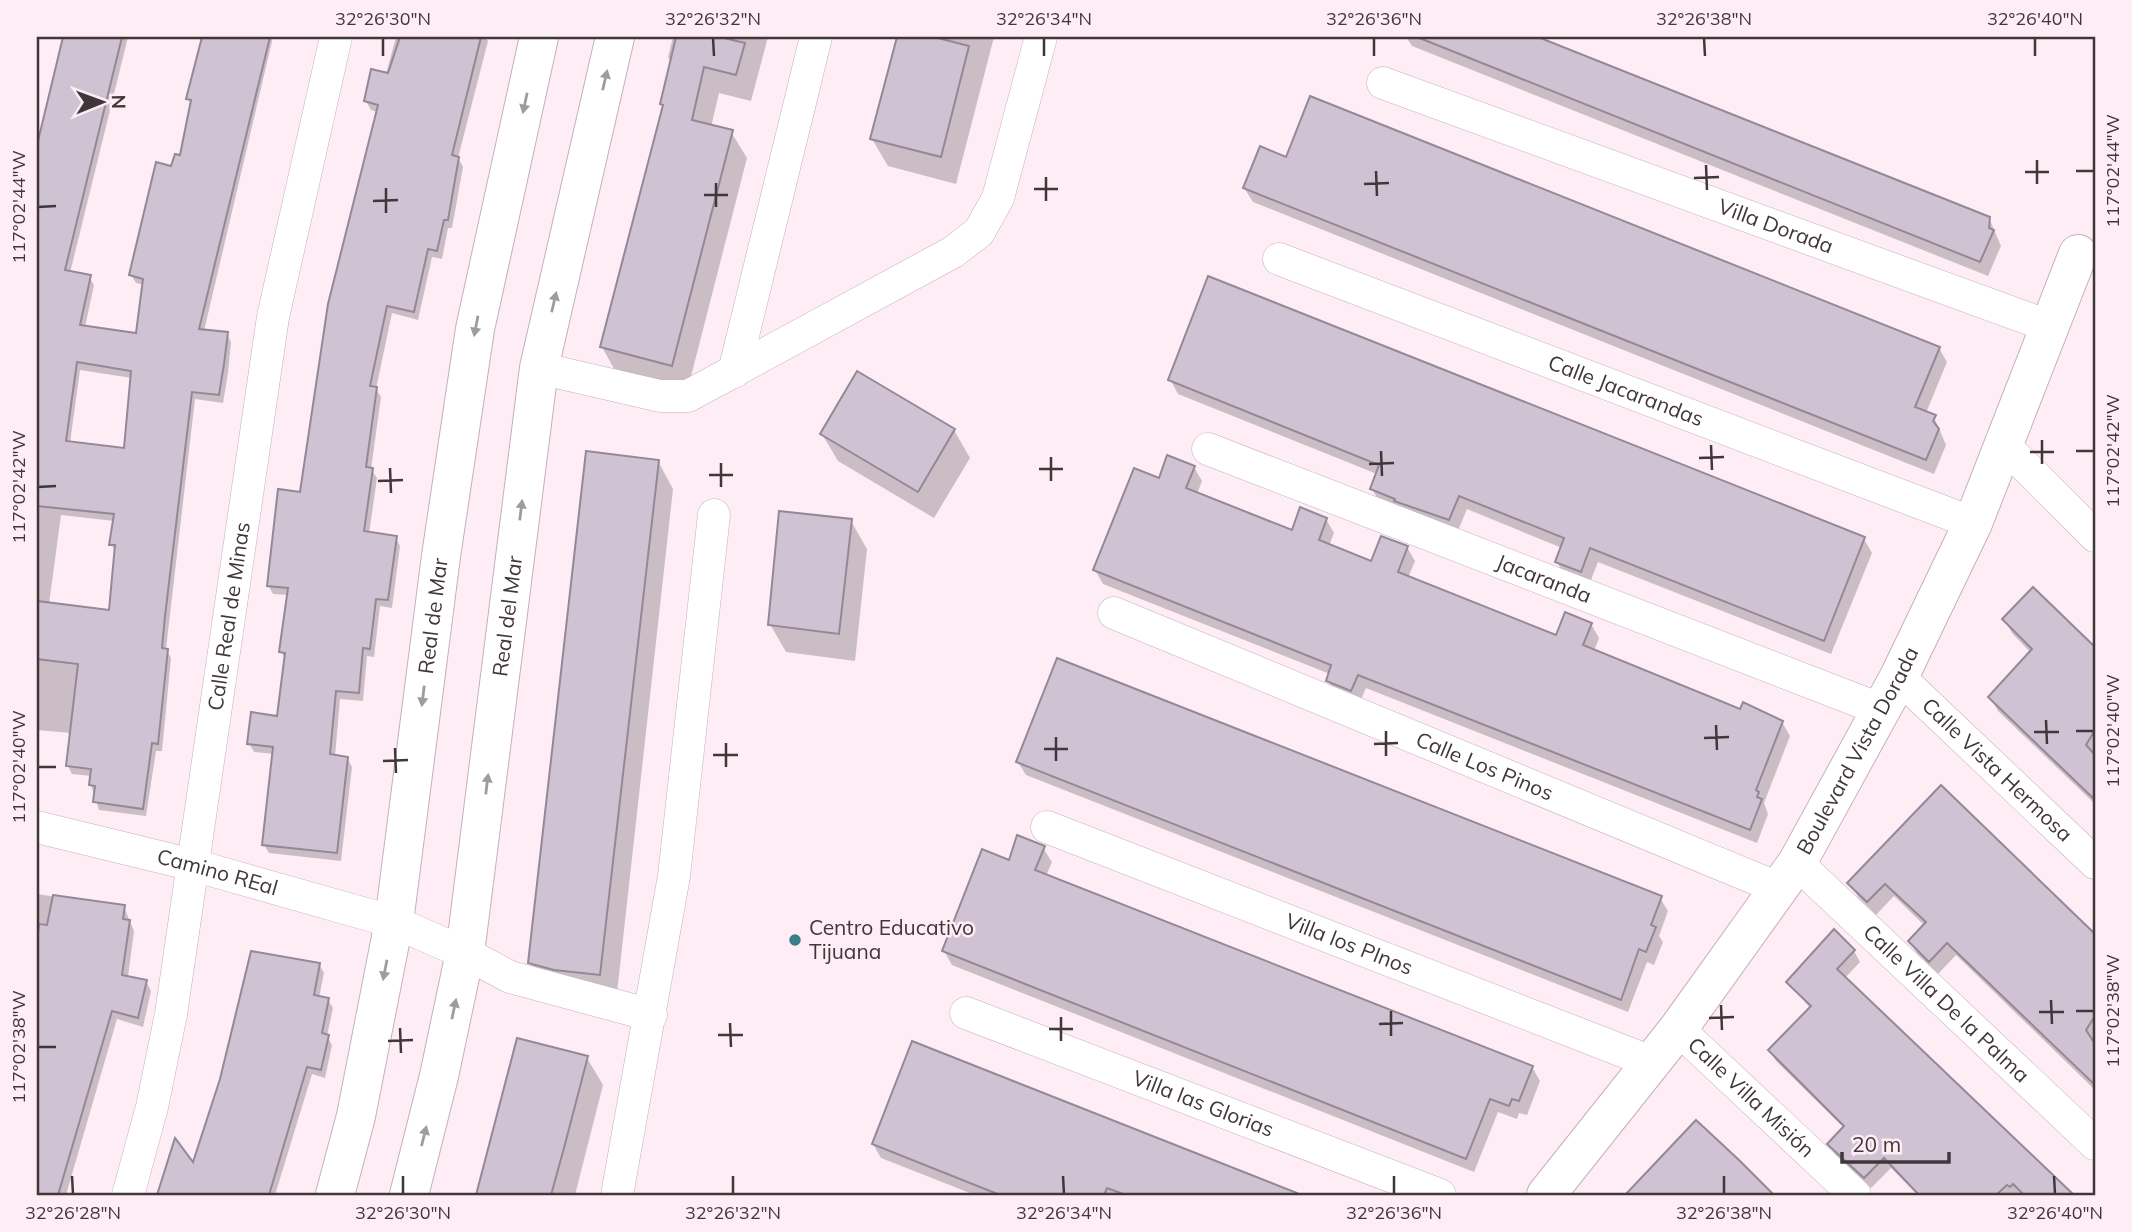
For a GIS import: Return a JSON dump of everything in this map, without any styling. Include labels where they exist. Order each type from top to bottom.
[{"type":"street","name":"Calle Real de Minas","points":[[128,1195],[152,1107],[171,1014],[273,317],[336,37]]},
{"type":"street","name":"Real de Mar","points":[[335,1195],[355,1115],[394,922],[441,556],[475,329],[539,37]]},
{"type":"street","name":"Real del Mar","points":[[409,1195],[439,1076],[465,953],[539,368],[615,37]]},
{"type":"street","points":[[734,372],[816,37]]},
{"type":"street","points":[[539,368],[673,398],[688,396],[953,251],[979,232],[998,198],[1041,37]]},
{"type":"street","name":"Villa Dorada","points":[[1383,83],[2051,327]]},
{"type":"street","name":"Boulevard Vista Dorada","points":[[1548,1195],[1678,1029],[1788,876],[1891,694],[1973,523],[2078,254]]},
{"type":"street","name":"Calle Jacarandas","points":[[1279,259],[1973,523]]},
{"type":"street","points":[[2004,446],[2095,536]]},
{"type":"street","name":"Jacaranda","points":[[1208,449],[1891,694]]},
{"type":"street","points":[[617,1195],[674,876],[714,515]]},
{"type":"street","name":"Calle Los Pinos","points":[[1114,613],[1788,876]]},
{"type":"street","name":"Calle Vista Hermosa","points":[[1891,694],[2095,863]]},
{"type":"street","name":"Camino REal","points":[[37,827],[193,865],[394,922],[465,953],[510,977],[651,1015]]},
{"type":"street","name":"Villa los PInos","points":[[1047,827],[1651,1062]]},
{"type":"street","name":"Calle Villa De la Palma","points":[[1788,876],[2095,1144]]},
{"type":"street","name":"Villa las Glorias","points":[[966,1013],[1440,1195]]},
{"type":"street","name":"Calle Villa Misión","points":[[1678,1029],[1855,1195]]},
{"type":"building","points":[[63,37],[122,37],[65,270],[91,275],[80,325],[136,333],[143,279],[129,275],[156,162],[171,166],[175,154],[180,155],[191,100],[186,99],[202,37],[270,37],[199,329],[228,332],[219,395],[192,392],[165,616],[162,648],[168,649],[158,744],[152,743],[143,809],[93,802],[95,786],[89,785],[91,769],[66,766],[78,664],[37,659],[37,601],[109,610],[115,545],[109,545],[114,514],[37,506],[37,145]],"holes":[[[77,362],[131,371],[124,448],[66,441]]]},
{"type":"building","points":[[400,37],[481,37],[452,155],[459,157],[448,220],[444,220],[437,251],[428,249],[414,312],[387,306],[370,386],[377,387],[366,467],[373,468],[364,531],[397,536],[388,600],[376,599],[370,649],[363,648],[359,693],[336,691],[330,754],[348,757],[337,853],[262,845],[273,747],[247,744],[251,712],[277,716],[285,653],[279,652],[288,588],[267,586],[278,489],[300,492],[328,304],[378,105],[364,101],[371,69],[388,73]]},
{"type":"building","points":[[676,37],[720,37],[745,43],[736,75],[704,67],[692,120],[733,130],[672,366],[600,347],[663,105],[660,104]]},
{"type":"building","points":[[897,37],[934,37],[969,46],[941,157],[870,139]]},
{"type":"building","points":[[1417,37],[1538,37],[1990,217],[1989,228],[1994,230],[1980,262]]},
{"type":"building","points":[[1310,96],[1940,347],[1915,407],[1936,415],[1933,421],[1939,429],[1926,460],[1243,188],[1260,146],[1286,157]]},
{"type":"building","points":[[1208,276],[1865,537],[1824,641],[1590,548],[1581,572],[1555,562],[1564,538],[1459,496],[1449,520],[1394,501],[1395,499],[1370,489],[1379,465],[1168,380]]},
{"type":"building","points":[[857,371],[955,429],[918,492],[820,434]]},
{"type":"building","points":[[586,451],[659,460],[600,975],[554,970],[528,963]]},
{"type":"building","points":[[1167,455],[1195,466],[1186,488],[1292,530],[1300,507],[1327,518],[1319,540],[1371,561],[1381,536],[1408,546],[1398,572],[1556,635],[1565,612],[1592,623],[1583,645],[1740,709],[1743,702],[1783,721],[1756,790],[1759,792],[1757,797],[1762,799],[1750,830],[1358,675],[1351,691],[1326,681],[1331,665],[1093,570],[1134,468],[1159,478]]},
{"type":"building","points":[[779,511],[852,519],[839,634],[768,625]]},
{"type":"building","points":[[2033,587],[2095,647],[2095,730],[2086,745],[2095,755],[2095,800],[1988,697],[2032,649],[2002,619]]},
{"type":"building","points":[[1057,658],[1662,896],[1651,925],[1656,927],[1646,952],[1639,949],[1621,1000],[1016,762]]},
{"type":"building","points":[[1941,785],[2095,934],[2095,1016],[2086,1030],[2095,1044],[2095,1085],[1947,943],[1929,962],[1908,941],[1926,922],[1885,884],[1867,902],[1847,883]]},
{"type":"building","points":[[1017,835],[1045,846],[1035,870],[1533,1066],[1519,1101],[1512,1099],[1509,1106],[1490,1099],[1466,1159],[942,951],[982,849],[1009,860]]},
{"type":"building","points":[[53,895],[125,905],[123,919],[130,920],[122,975],[147,980],[138,1018],[112,1011],[58,1195],[37,1195],[37,941],[39,924],[47,925]]},
{"type":"building","points":[[1834,929],[1855,950],[1837,969],[2074,1195],[2024,1195],[2013,1184],[2010,1187],[2007,1185],[1996,1195],[1919,1195],[1884,1158],[1864,1178],[1827,1144],[1844,1126],[1768,1050],[1811,1006],[1786,982]]},
{"type":"building","points":[[251,951],[320,963],[314,995],[329,998],[322,1033],[329,1035],[321,1070],[307,1067],[269,1195],[157,1195],[175,1138],[193,1162],[220,1079]]},
{"type":"building","points":[[517,1038],[588,1056],[564,1148],[551,1195],[476,1195]]},
{"type":"building","points":[[912,1041],[1297,1193],[1126,1195],[1107,1188],[1104,1195],[1000,1195],[872,1144]]},
{"type":"building","points":[[1696,1120],[1739,1160],[1774,1195],[1625,1195]]},
{"type":"place","name":"Centro Educativo Tijuana","points":[[795,940]]}]
